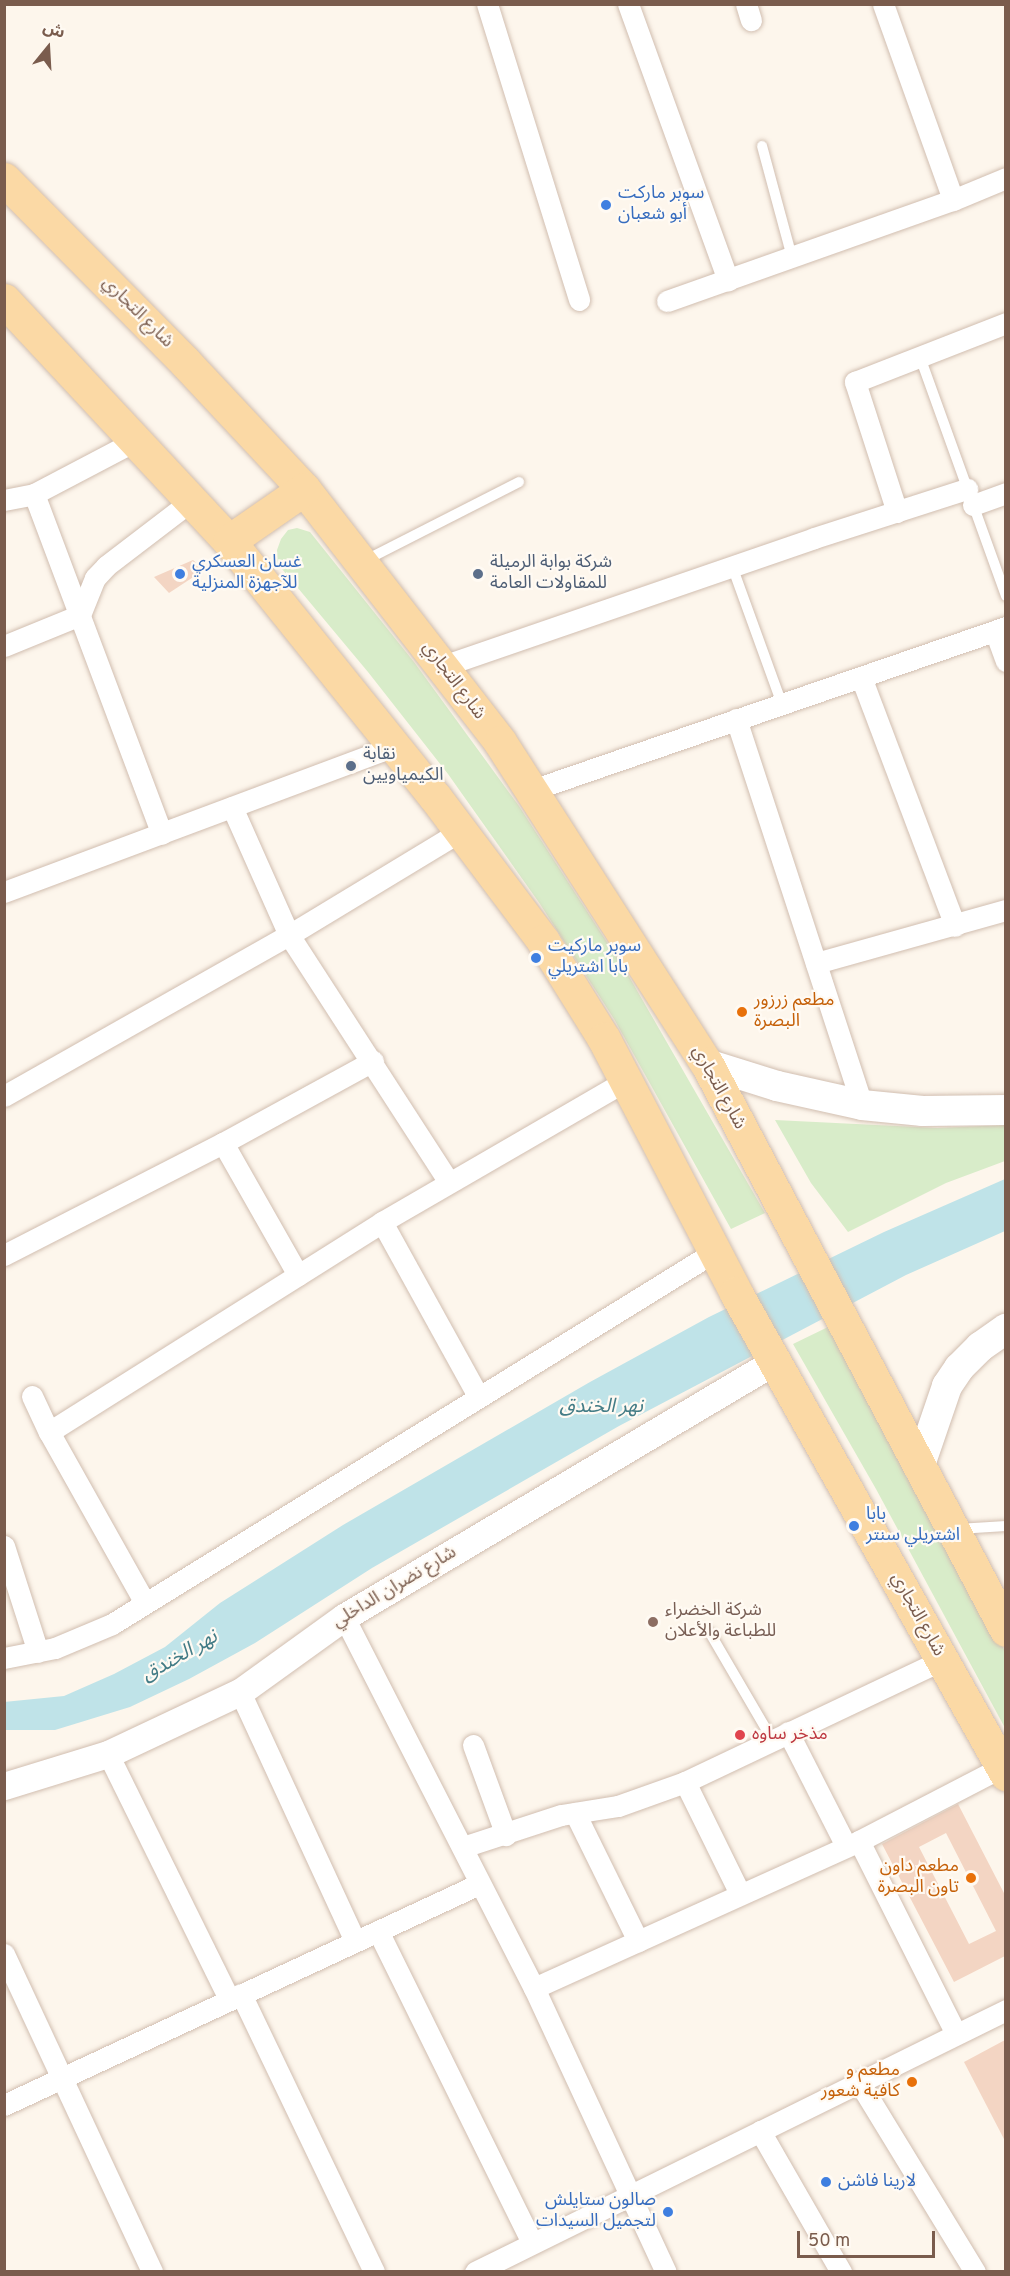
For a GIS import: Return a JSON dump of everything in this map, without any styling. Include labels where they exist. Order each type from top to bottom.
[{"type":"main road","name":"شارع التجاري","points":[[4,179],[185,362],[304,489],[443,666],[532,790],[707,1064],[920,1468]]},
{"type":"main road","points":[[4,300],[229,542],[461,831],[543,941],[604,1040],[714,1252]]},
{"type":"main road","points":[[229,542],[304,489]]},
{"type":"main road","points":[[707,1064],[777,1086],[862,1105],[924,1111],[1005,1110]]},
{"type":"main road","name":"شارع التجاري","points":[[714,1252],[1004,1771]]},
{"type":"main road","points":[[1005,1329],[980,1347],[959,1368],[947,1386],[920,1468],[952,1529],[988,1587],[1005,1630]]},
{"type":"street","points":[[487,4],[579,300]]},
{"type":"street","points":[[628,4],[728,280]]},
{"type":"street","points":[[883,4],[953,200]]},
{"type":"street","points":[[667,301],[953,200],[1005,178]]},
{"type":"street","points":[[897,512],[855,382],[1005,323]]},
{"type":"street","points":[[4,500],[34,495],[135,441]]},
{"type":"street","points":[[443,666],[732,566],[897,512],[970,497],[1005,493]]},
{"type":"street","points":[[34,495],[162,834]]},
{"type":"street","points":[[4,646],[80,615],[95,578],[106,566],[191,501]]},
{"type":"street","points":[[532,790],[1000,629],[1005,661]]},
{"type":"street","points":[[861,676],[955,926]]},
{"type":"street","points":[[736,719],[862,1105]]},
{"type":"street","points":[[4,892],[394,747]]},
{"type":"street","points":[[232,807],[289,935],[373,1060],[449,1182]]},
{"type":"street","points":[[4,1096],[289,935],[461,831]]},
{"type":"street","points":[[816,963],[955,926],[1005,910]]},
{"type":"street","points":[[4,1255],[223,1143],[373,1060]]},
{"type":"street","points":[[49,1432],[382,1222],[625,1081]]},
{"type":"street","points":[[223,1143],[298,1275]]},
{"type":"street","points":[[382,1222],[478,1396]]},
{"type":"street","points":[[4,1658],[55,1648],[112,1624],[714,1252]]},
{"type":"street","name":"شارع نضران الداخلي","points":[[4,1786],[108,1754],[240,1692],[344,1617],[774,1362]]},
{"type":"street","points":[[32,1396],[49,1432],[145,1603]]},
{"type":"street","points":[[4,1546],[38,1652]]},
{"type":"street","points":[[344,1617],[534,1988],[629,2196],[666,2271]]},
{"type":"street","points":[[463,1847],[575,1813],[618,1806],[686,1782],[780,1735],[942,1660]]},
{"type":"street","points":[[240,1692],[355,1941]]},
{"type":"street","points":[[780,1735],[853,1844],[956,2034]]},
{"type":"street","points":[[473,1745],[506,1835]]},
{"type":"street","points":[[108,1754],[374,2271]]},
{"type":"street","points":[[534,1988],[853,1844],[1004,1771]]},
{"type":"street","points":[[686,1782],[740,1894]]},
{"type":"street","points":[[575,1813],[638,1941]]},
{"type":"street","points":[[4,2105],[62,2076],[479,1884]]},
{"type":"street","points":[[378,1931],[532,2243]]},
{"type":"street","points":[[4,1954],[152,2271]]},
{"type":"street","points":[[475,2271],[500,2266],[532,2243],[1005,2010]]},
{"type":"street","points":[[859,2082],[975,2271]]},
{"type":"street","points":[[760,2131],[841,2271]]},
{"type":"lane","points":[[762,146],[792,257]]},
{"type":"lane","points":[[920,357],[1005,596]]},
{"type":"lane","points":[[361,562],[519,482]]},
{"type":"lane","points":[[732,566],[782,704]]},
{"type":"lane","points":[[952,1529],[1005,1526]]},
{"type":"lane","points":[[710,1633],[780,1735]]},
{"type":"green space","points":[[297,528],[310,532],[414,662],[519,806],[627,973],[765,1213],[731,1229],[614,1019],[540,904],[448,774],[368,672],[277,563],[277,550],[281,539],[288,530]]},
{"type":"green space","points":[[775,1120],[937,1128],[1005,1125],[1005,1161],[946,1183],[848,1232],[811,1183]]},
{"type":"green space","points":[[828,1327],[1005,1651],[1005,1728],[876,1489],[793,1344]]},
{"type":"water","name":"نهر الخندق","points":[[1005,1179],[1005,1231],[906,1275],[619,1426],[372,1568],[255,1643],[189,1679],[130,1707],[55,1730],[5,1730],[4,1702],[64,1696],[114,1674],[165,1647],[220,1603],[343,1525],[590,1382],[709,1317],[884,1232]]},
{"type":"building","name":"غسان العسكري للآجهزة المنزلية","points":[[193,560],[204,570],[169,593],[154,577]]},
{"type":"building","points":[[958,1804],[1005,1895],[1005,1956],[954,1982],[882,1844]],"holes":[[[946,1833],[996,1931],[969,1944],[919,1847]]]},
{"type":"building","points":[[1005,2040],[1005,2141],[964,2062]]},
{"type":"place","name":"سوبر ماركت أبو شعبان","points":[[606,205]]},
{"type":"place","name":"غسان العسكري للآجهزة المنزلية","points":[[180,574]]},
{"type":"place","name":"شركة بوابة الرميلة للمقاولات العامة","points":[[478,574]]},
{"type":"place","name":"نقابة الكيمياويين","points":[[351,766]]},
{"type":"place","name":"سوبر ماركيت بابا اشتريلي","points":[[536,958]]},
{"type":"place","name":"مطعم زرزور البصرة","points":[[742,1012]]},
{"type":"place","name":"بابا اشتريلي سنتر","points":[[854,1526]]},
{"type":"place","name":"شركة الخضراء للطباعة والأعلان","points":[[653,1622]]},
{"type":"place","name":"مذخر ساوه","points":[[740,1735]]},
{"type":"place","name":"مطعم داون تاون البصرة","points":[[971,1878]]},
{"type":"place","name":"مطعم و كافية شعور","points":[[912,2082]]},
{"type":"place","name":"لارينا فاشن","points":[[826,2182]]},
{"type":"place","name":"صالون ستايلش لتجميل السيدات","points":[[668,2212]]}]
